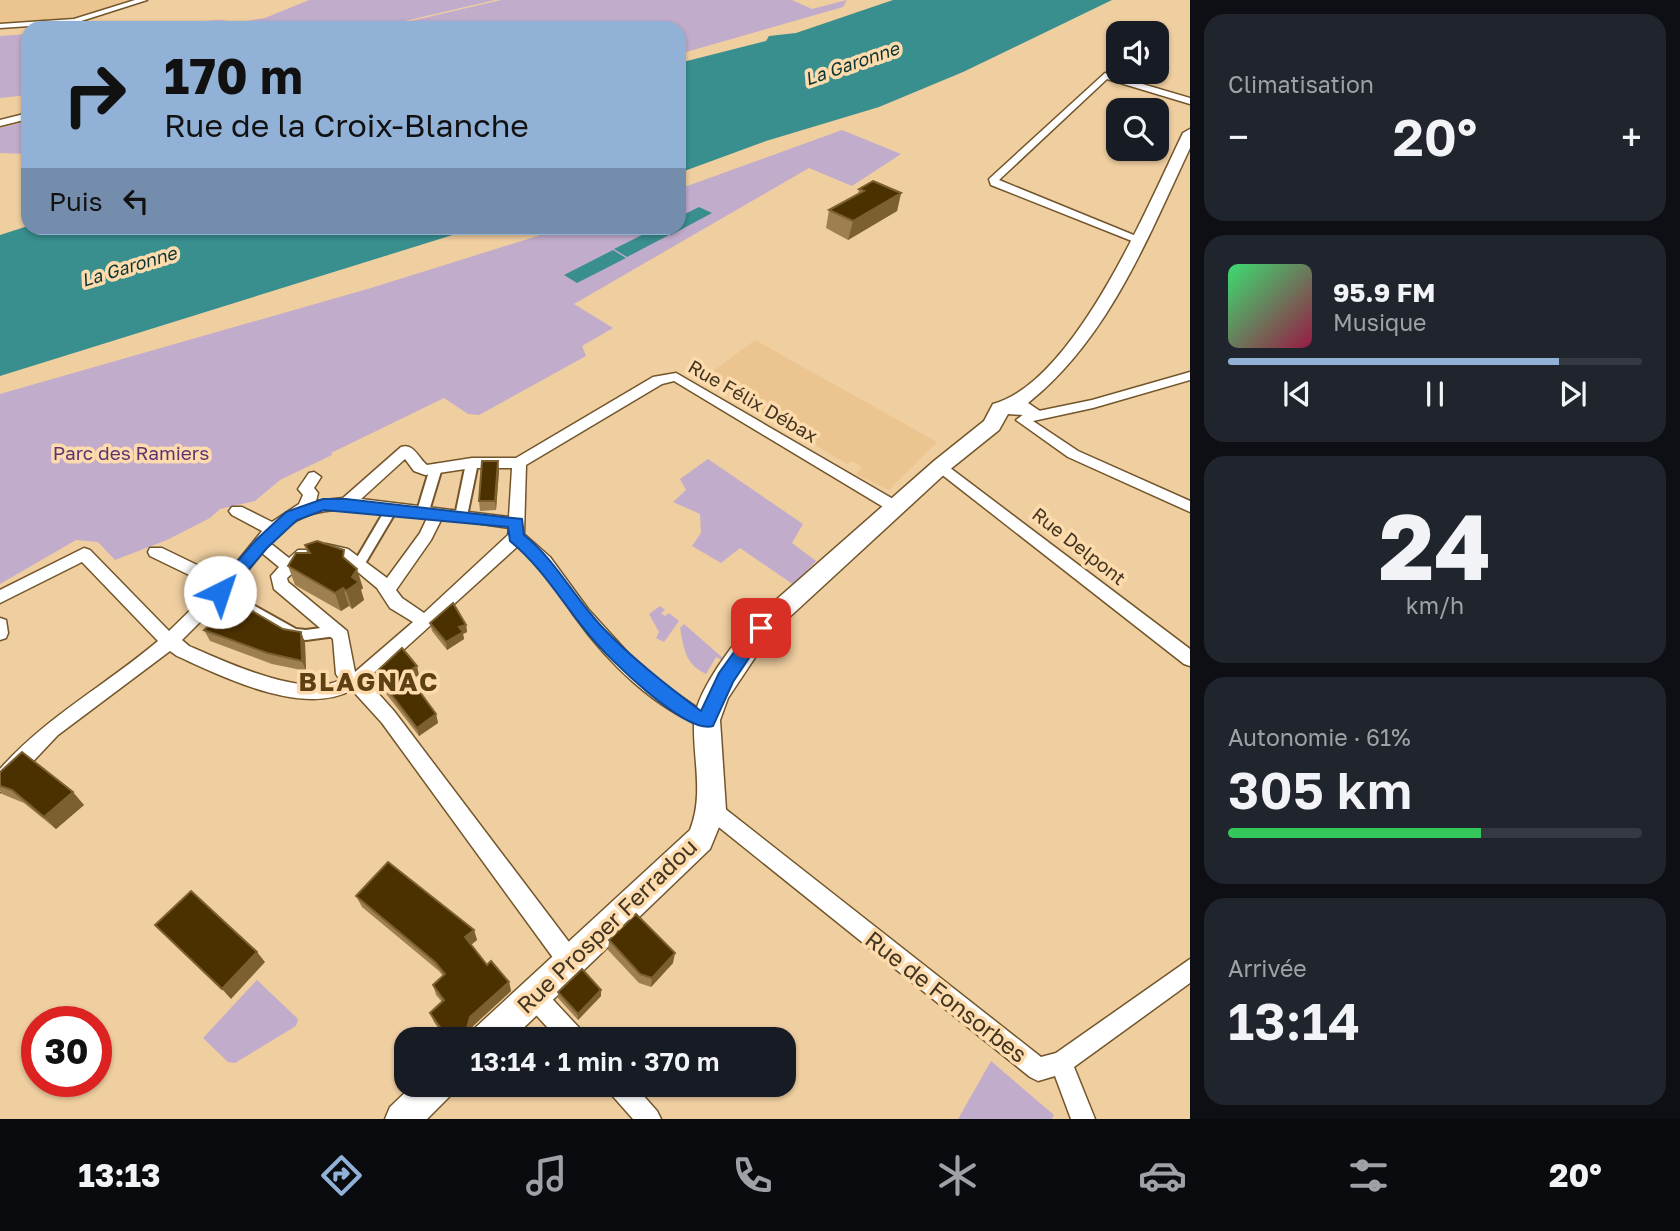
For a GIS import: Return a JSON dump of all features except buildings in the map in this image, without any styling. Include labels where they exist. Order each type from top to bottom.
[{"type":"main road","points":[[712,810],[707,720],[726,678],[761,628],[941,466],[1018,412],[1089,330],[1190,133]]},
{"type":"main road","name":"Rue Prosper Ferradou","points":[[501,1027],[534,996],[566,956],[690,850],[708,824],[712,810]]},
{"type":"main road","points":[[402,1119],[425,1097]]},
{"type":"street","points":[[75,21],[143,0]]},
{"type":"street","points":[[0,26],[21,25]]},
{"type":"street","points":[[1137,240],[995,183],[994,179],[1105,76],[1190,101]]},
{"type":"street","points":[[0,123],[21,118]]},
{"type":"street","points":[[1018,412],[1051,411],[1093,404],[1190,376]]},
{"type":"street","name":"Rue Félix Débax","points":[[519,463],[658,380],[676,377],[687,380],[895,507]]},
{"type":"street","points":[[1018,412],[1073,454],[1190,507]]},
{"type":"street","points":[[0,597],[84,554],[183,652],[237,675],[271,685],[307,692],[337,690],[356,681],[425,622],[516,530],[519,463],[419,467],[406,450],[346,504]]},
{"type":"street","points":[[461,516],[471,463]]},
{"type":"street","name":"Rue Delpont","points":[[941,466],[1190,659]]},
{"type":"street","points":[[388,589],[426,536],[436,468]]},
{"type":"street","points":[[305,509],[311,494],[305,489],[314,477]]},
{"type":"street","points":[[0,783],[33,745],[67,715],[149,658],[169,640],[223,589],[274,530],[305,509],[346,504],[461,516],[516,530],[538,554],[610,647],[681,708],[707,720]]},
{"type":"street","points":[[359,564],[392,508]]},
{"type":"street","points":[[237,511],[274,530]]},
{"type":"street","points":[[261,544],[289,566]]},
{"type":"street","points":[[425,622],[397,603],[388,589],[342,553],[319,549],[309,551],[279,576],[280,585],[341,636],[345,674],[356,681],[388,717],[566,956]]},
{"type":"street","points":[[156,552],[223,589],[295,634],[336,631]]},
{"type":"street","points":[[0,625],[0,633]]},
{"type":"street","name":"Rue de Fonsorbes","points":[[712,810],[1038,1069],[1061,1063]]},
{"type":"street","points":[[1083,1119],[1061,1063],[1190,970]]},
{"type":"street","points":[[534,996],[563,1027]]},
{"type":"street","points":[[629,1097],[649,1119]]},
{"type":"shaded area","points":[[0,0],[136,0],[78,18],[0,24]]},
{"type":"shaded area","points":[[755,340],[937,442],[889,490],[856,474],[862,467],[852,461],[847,464],[704,378]]},
{"type":"green space","points":[[309,0],[495,0],[405,21],[246,21],[265,18]]},
{"type":"green space","points":[[501,0],[792,0],[812,9],[847,0],[843,7],[686,52],[686,21],[411,21]]},
{"type":"green space","points":[[21,34],[21,96],[0,98],[0,36]]},
{"type":"green space","points":[[21,123],[21,154],[0,153],[0,128]]},
{"type":"green space","name":"Parc des Ramiers","points":[[842,130],[901,154],[852,186],[809,168],[574,304],[613,328],[582,346],[586,356],[479,415],[468,414],[444,398],[280,480],[255,501],[220,509],[210,518],[167,540],[115,560],[98,542],[76,540],[0,584],[0,394],[371,288],[541,235],[686,235],[686,186]]},
{"type":"green space","points":[[708,459],[803,524],[792,543],[816,561],[794,585],[740,548],[721,563],[692,546],[701,533],[700,514],[673,502],[686,490],[680,479]]},
{"type":"green space","points":[[660,606],[665,610],[661,613],[665,616],[669,613],[679,621],[664,642],[656,638],[659,632],[649,614]]},
{"type":"green space","points":[[684,624],[723,658],[722,660],[716,657],[706,674],[694,666],[687,655],[680,628]]},
{"type":"green space","points":[[257,980],[298,1019],[296,1026],[235,1063],[228,1062],[203,1038]]},
{"type":"green space","points":[[991,1061],[1054,1115],[1052,1119],[958,1119]]},
{"type":"water","name":"La Garonne","points":[[893,0],[1112,0],[963,72],[879,107],[766,141],[686,170],[686,61],[766,41],[769,36],[796,33]]},
{"type":"water","points":[[699,207],[712,213],[686,227],[686,214]]},
{"type":"water","name":"La Garonne","points":[[21,228],[21,235],[453,235],[0,376],[0,235]]},
{"type":"water","points":[[642,235],[669,235],[627,257],[614,249]]},
{"type":"water","points":[[613,250],[626,258],[577,283],[564,275]]},
{"type":"district","name":"BLAGNAC","points":[[369,682]]},
{"type":"route","points":[[220,592],[274,530],[292,516],[305,509],[346,504],[516,523],[516,537],[538,554],[597,634],[660,691],[696,717],[707,720],[716,695],[743,651],[761,628]]}]
